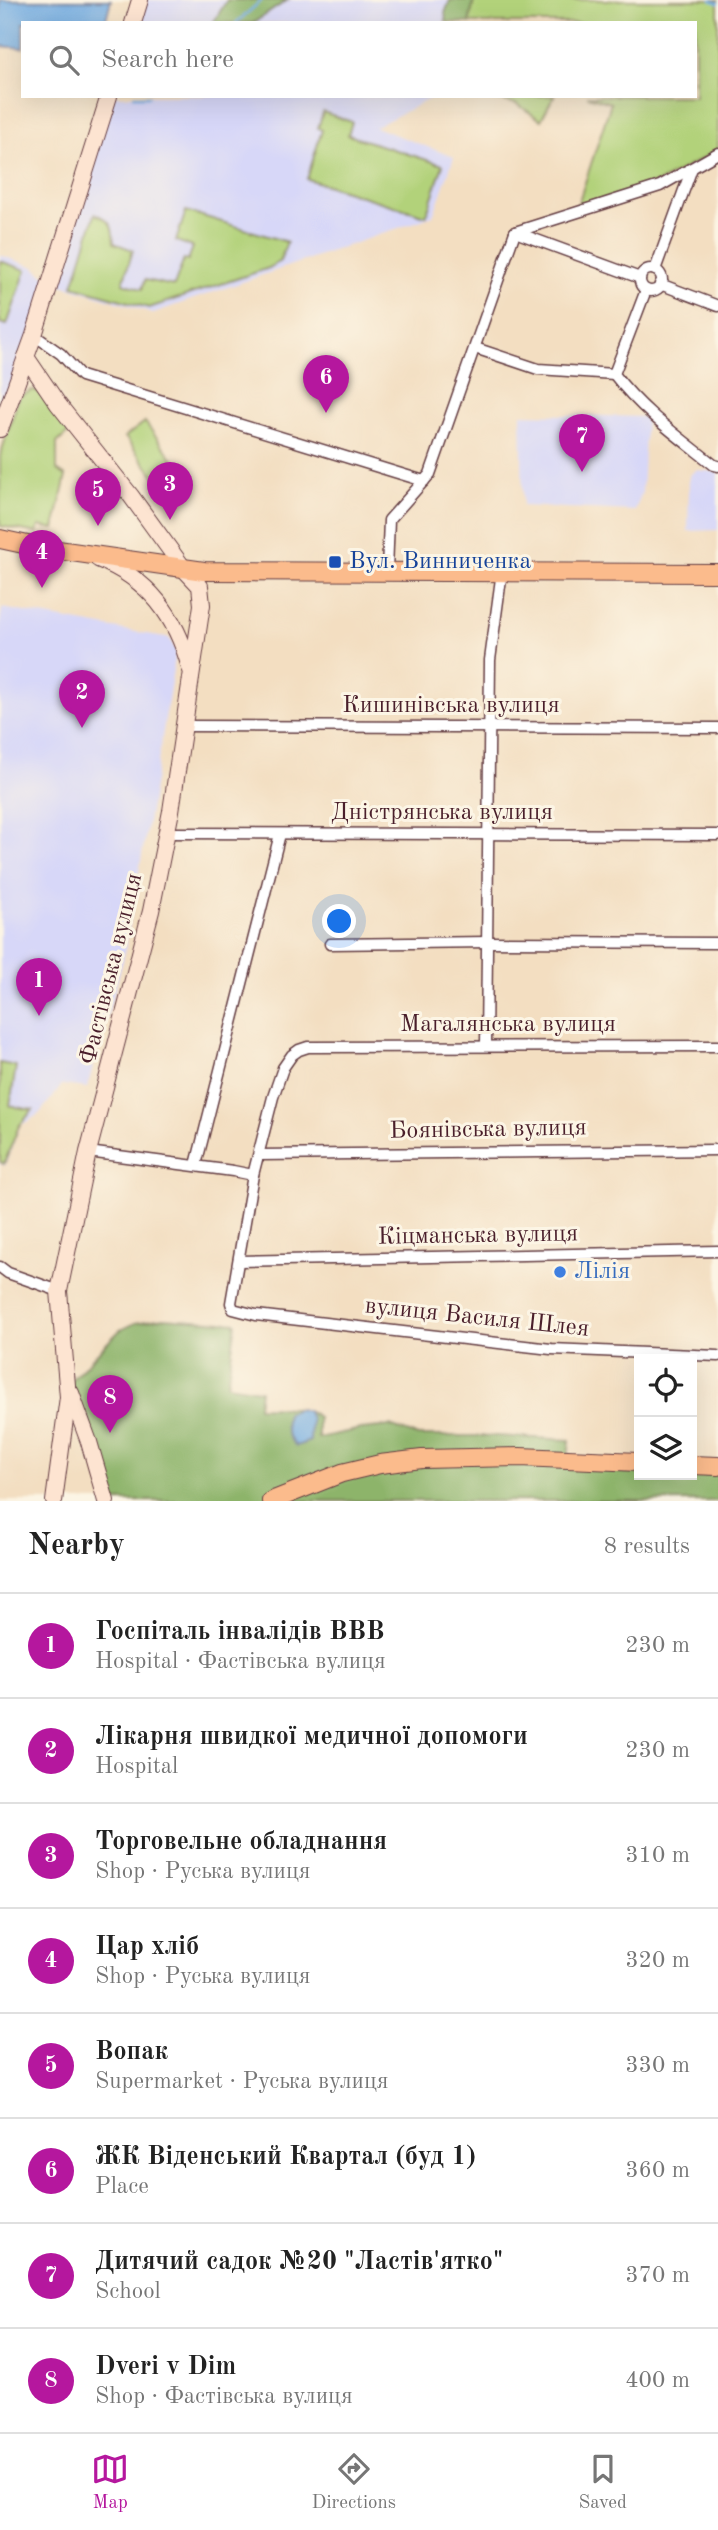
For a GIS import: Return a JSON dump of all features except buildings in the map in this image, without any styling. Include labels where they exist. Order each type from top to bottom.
[{"type":"main road","points":[[134,21],[140,0]]},
{"type":"main road","points":[[0,429],[34,335],[108,98]]},
{"type":"main road","name":"Фастівська вулиця","points":[[26,357],[58,404],[131,496],[184,569],[200,586],[202,605],[167,833],[146,934],[88,1152],[59,1292],[61,1336],[68,1384],[67,1415],[54,1501]]},
{"type":"main road","points":[[0,539],[87,555],[204,571],[718,573]]},
{"type":"main road","points":[[87,555],[113,565],[132,577],[164,607],[184,645],[192,673]]},
{"type":"main road","name":"Фастівська вулиця","points":[[68,1384],[106,1501]]},
{"type":"main road","points":[[271,1501],[342,1473],[380,1464],[422,1459],[520,1457],[634,1462]]},
{"type":"main road","points":[[697,1465],[718,1466]]},
{"type":"street","points":[[515,232],[660,186],[718,153]]},
{"type":"street","points":[[655,270],[692,168]]},
{"type":"street","points":[[515,232],[640,278]]},
{"type":"street","points":[[387,570],[389,520],[430,474],[515,232]]},
{"type":"street","points":[[655,270],[661,277],[660,284],[656,290],[646,290],[641,285],[640,278],[645,271],[655,270]]},
{"type":"street","points":[[660,284],[718,306]]},
{"type":"street","points":[[614,374],[646,290]]},
{"type":"street","points":[[34,335],[61,354],[81,376],[424,481]]},
{"type":"street","points":[[475,348],[538,369],[614,374],[648,412],[714,466],[718,466]]},
{"type":"street","points":[[486,1046],[489,727],[492,638],[502,571]]},
{"type":"street","name":"Кишинівська вулиця","points":[[184,726],[718,728]]},
{"type":"street","name":"Дністрянська вулиця","points":[[167,833],[718,835]]},
{"type":"street","points":[[196,1165],[280,834]]},
{"type":"street","points":[[330,944],[718,943]]},
{"type":"street","name":"Магалянська вулиця","points":[[258,1155],[283,1068],[299,1050],[308,1047],[718,1046]]},
{"type":"street","name":"Боянівська вулиця","points":[[258,1155],[718,1150]]},
{"type":"street","points":[[88,1152],[253,1175]]},
{"type":"street","points":[[239,1261],[258,1155]]},
{"type":"street","name":"Кіцманська вулиця","points":[[239,1261],[718,1251]]},
{"type":"street","name":"вулиця Василя Шлея","points":[[239,1261],[231,1303],[233,1309],[256,1315],[551,1349],[718,1356]]},
{"type":"street","points":[[0,1267],[8,1273],[59,1292]]},
{"type":"shaded area","points":[[141,0],[227,0],[214,21],[135,21]]},
{"type":"shaded area","points":[[288,0],[450,0],[445,13],[447,21],[256,21]]},
{"type":"shaded area","points":[[111,98],[431,98],[375,127],[454,157],[433,216],[153,313],[52,282],[0,431],[0,255],[34,267],[51,281]]},
{"type":"shaded area","points":[[521,414],[646,417],[642,492],[635,511],[523,506]]},
{"type":"shaded area","points":[[696,470],[718,472],[718,530],[688,531],[689,480]]},
{"type":"shaded area","points":[[2,608],[169,638],[176,651],[123,960],[87,1088],[62,1085],[39,1114],[20,1126],[5,1166],[0,1162],[4,1163],[19,1126],[32,1110],[10,1106],[16,1066],[0,1063]]},
{"type":"green space","points":[[227,0],[288,0],[256,21],[214,21]]},
{"type":"green space","points":[[450,0],[474,0],[469,21],[446,21],[445,13]]},
{"type":"green space","points":[[474,0],[718,0],[718,150],[658,183],[577,207],[611,103],[594,98],[697,98],[697,21],[469,21]]},
{"type":"green space","points":[[489,98],[553,98],[541,120],[517,104]]},
{"type":"green space","points":[[323,112],[352,122],[348,135],[443,165],[426,216],[307,179],[322,130],[318,128]]},
{"type":"green space","points":[[186,211],[287,242],[280,261],[269,268],[149,308],[73,286],[95,214],[110,225],[114,243],[133,250],[123,283],[142,289],[145,280],[174,286],[184,259],[188,260],[193,247],[176,241]]},
{"type":"green space","points":[[0,261],[26,270],[7,325],[0,323]]},
{"type":"green space","points":[[32,390],[40,392],[70,431],[57,443],[57,470],[66,476],[54,529],[39,526],[37,533],[0,526],[0,456],[19,397]]},
{"type":"green space","points":[[145,422],[176,463],[156,478],[125,437]]},
{"type":"green space","points":[[0,1063],[16,1066],[10,1106],[33,1110],[19,1126],[4,1164],[0,1162]]},
{"type":"green space","points":[[163,1318],[236,1323],[227,1385],[260,1390],[258,1407],[290,1408],[312,1413],[318,1417],[318,1438],[390,1426],[418,1436],[570,1440],[568,1458],[634,1461],[634,1480],[697,1480],[697,1464],[718,1466],[718,1501],[107,1501],[68,1383],[120,1330],[135,1323]]},
{"type":"water","points":[[0,0],[111,0],[106,21],[21,21],[21,48],[0,46]]},
{"type":"water","points":[[298,1409],[308,1411],[311,1420],[310,1441],[296,1446],[286,1431],[286,1423],[287,1413]]},
{"type":"waterway","points":[[238,21],[262,0]]},
{"type":"waterway","points":[[711,0],[718,3]]},
{"type":"place","name":"ЖК Віденський Квартал (буд 1)","points":[[326,413]]},
{"type":"place","name":"Дитячий садок №20 \"Ластів'ятко\"","points":[[582,472]]},
{"type":"place","name":"Торговельне обладнання","points":[[170,520]]},
{"type":"place","name":"Вопак","points":[[98,526]]},
{"type":"place","name":"Вул. Винниченка","points":[[335,562]]},
{"type":"place","name":"Цар хліб","points":[[42,588]]},
{"type":"place","name":"Лікарня швидкої медичної допомоги","points":[[82,728]]},
{"type":"place","name":"Госпіталь інвалідів ВВВ","points":[[39,1016]]},
{"type":"place","name":"Лілія","points":[[560,1272]]},
{"type":"place","name":"Dveri v Dim","points":[[110,1433]]}]
